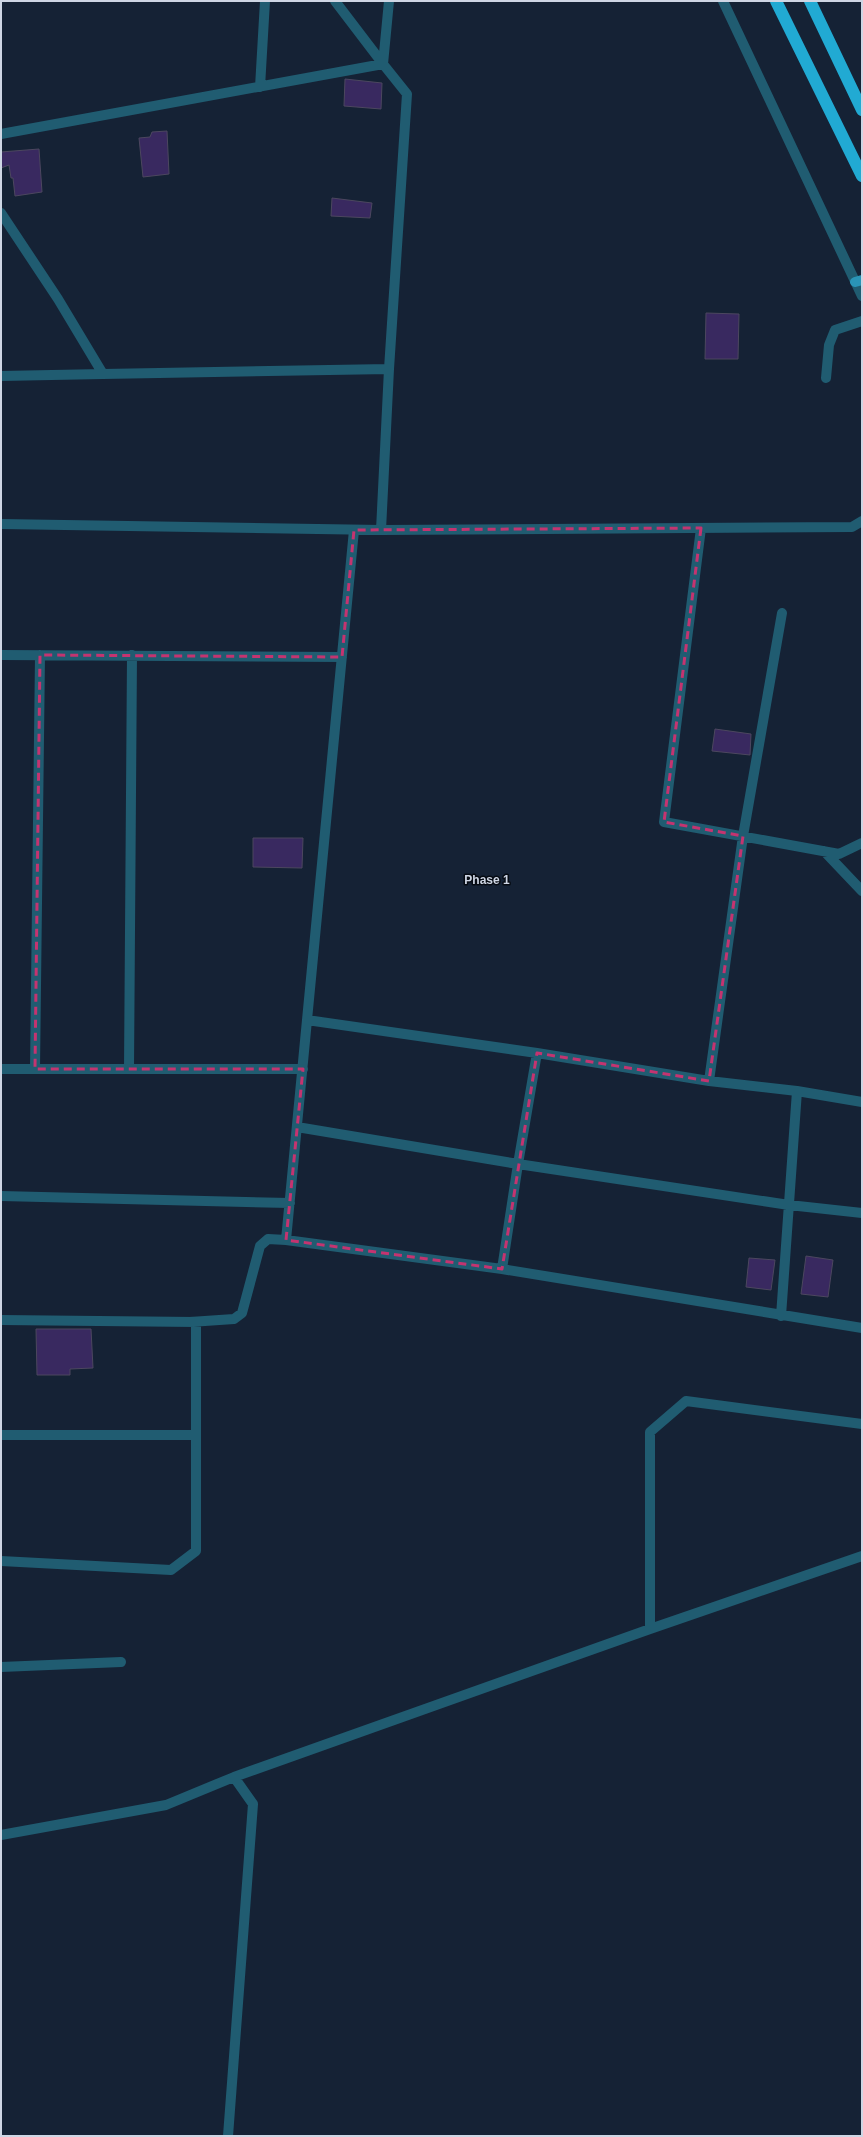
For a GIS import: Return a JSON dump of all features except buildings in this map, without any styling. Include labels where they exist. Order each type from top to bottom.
[{"type":"highway","points":[[776,1],[862,176]]},
{"type":"highway","points":[[810,1],[862,110]]},
{"type":"street","points":[[260,87],[265,1]]},
{"type":"street","points":[[335,1],[407,94],[389,369],[381,530]]},
{"type":"street","points":[[383,64],[389,1]]},
{"type":"street","points":[[723,1],[859,281],[862,296]]},
{"type":"street","points":[[1,134],[383,64]]},
{"type":"street","points":[[1,213],[58,299],[102,374]]},
{"type":"street","points":[[826,378],[829,345],[835,330],[862,321]]},
{"type":"street","points":[[1,376],[389,369]]},
{"type":"street","points":[[1,524],[381,530],[852,527],[862,522]]},
{"type":"street","points":[[700,528],[664,822],[839,854],[862,843]]},
{"type":"street","points":[[286,1240],[354,530]]},
{"type":"street","points":[[709,1081],[743,836],[782,613]]},
{"type":"street","points":[[1,655],[342,657]]},
{"type":"street","points":[[35,1069],[40,655]]},
{"type":"street","points":[[129,1069],[132,655]]},
{"type":"street","points":[[824,852],[862,891]]},
{"type":"street","points":[[308,1020],[537,1053],[709,1081],[797,1091],[862,1102]]},
{"type":"street","points":[[502,1269],[537,1053]]},
{"type":"street","points":[[1,1069],[302,1069]]},
{"type":"street","points":[[781,1316],[797,1091]]},
{"type":"street","points":[[297,1127],[518,1164],[789,1205],[862,1213]]},
{"type":"street","points":[[1,1196],[290,1203]]},
{"type":"street","points":[[190,1322],[234,1319],[242,1313],[260,1246],[268,1239],[286,1240],[502,1269],[781,1316],[862,1328]]},
{"type":"street","points":[[1,1320],[196,1322],[196,1551],[171,1570],[1,1561]]},
{"type":"street","points":[[650,1629],[650,1432],[686,1401],[862,1424]]},
{"type":"street","points":[[1,1435],[196,1435]]},
{"type":"street","points":[[1,1835],[166,1805],[234,1777],[650,1629],[862,1556]]},
{"type":"street","points":[[1,1667],[121,1662]]},
{"type":"street","points":[[228,2136],[253,1804],[234,1777]]},
{"type":"highlighted area","points":[[701,528],[664,822],[743,836],[709,1081],[537,1053],[502,1269],[286,1240],[303,1069],[35,1069],[40,655],[342,657],[354,530]]},
{"type":"district","name":"Phase 1","points":[[487,880]]}]
